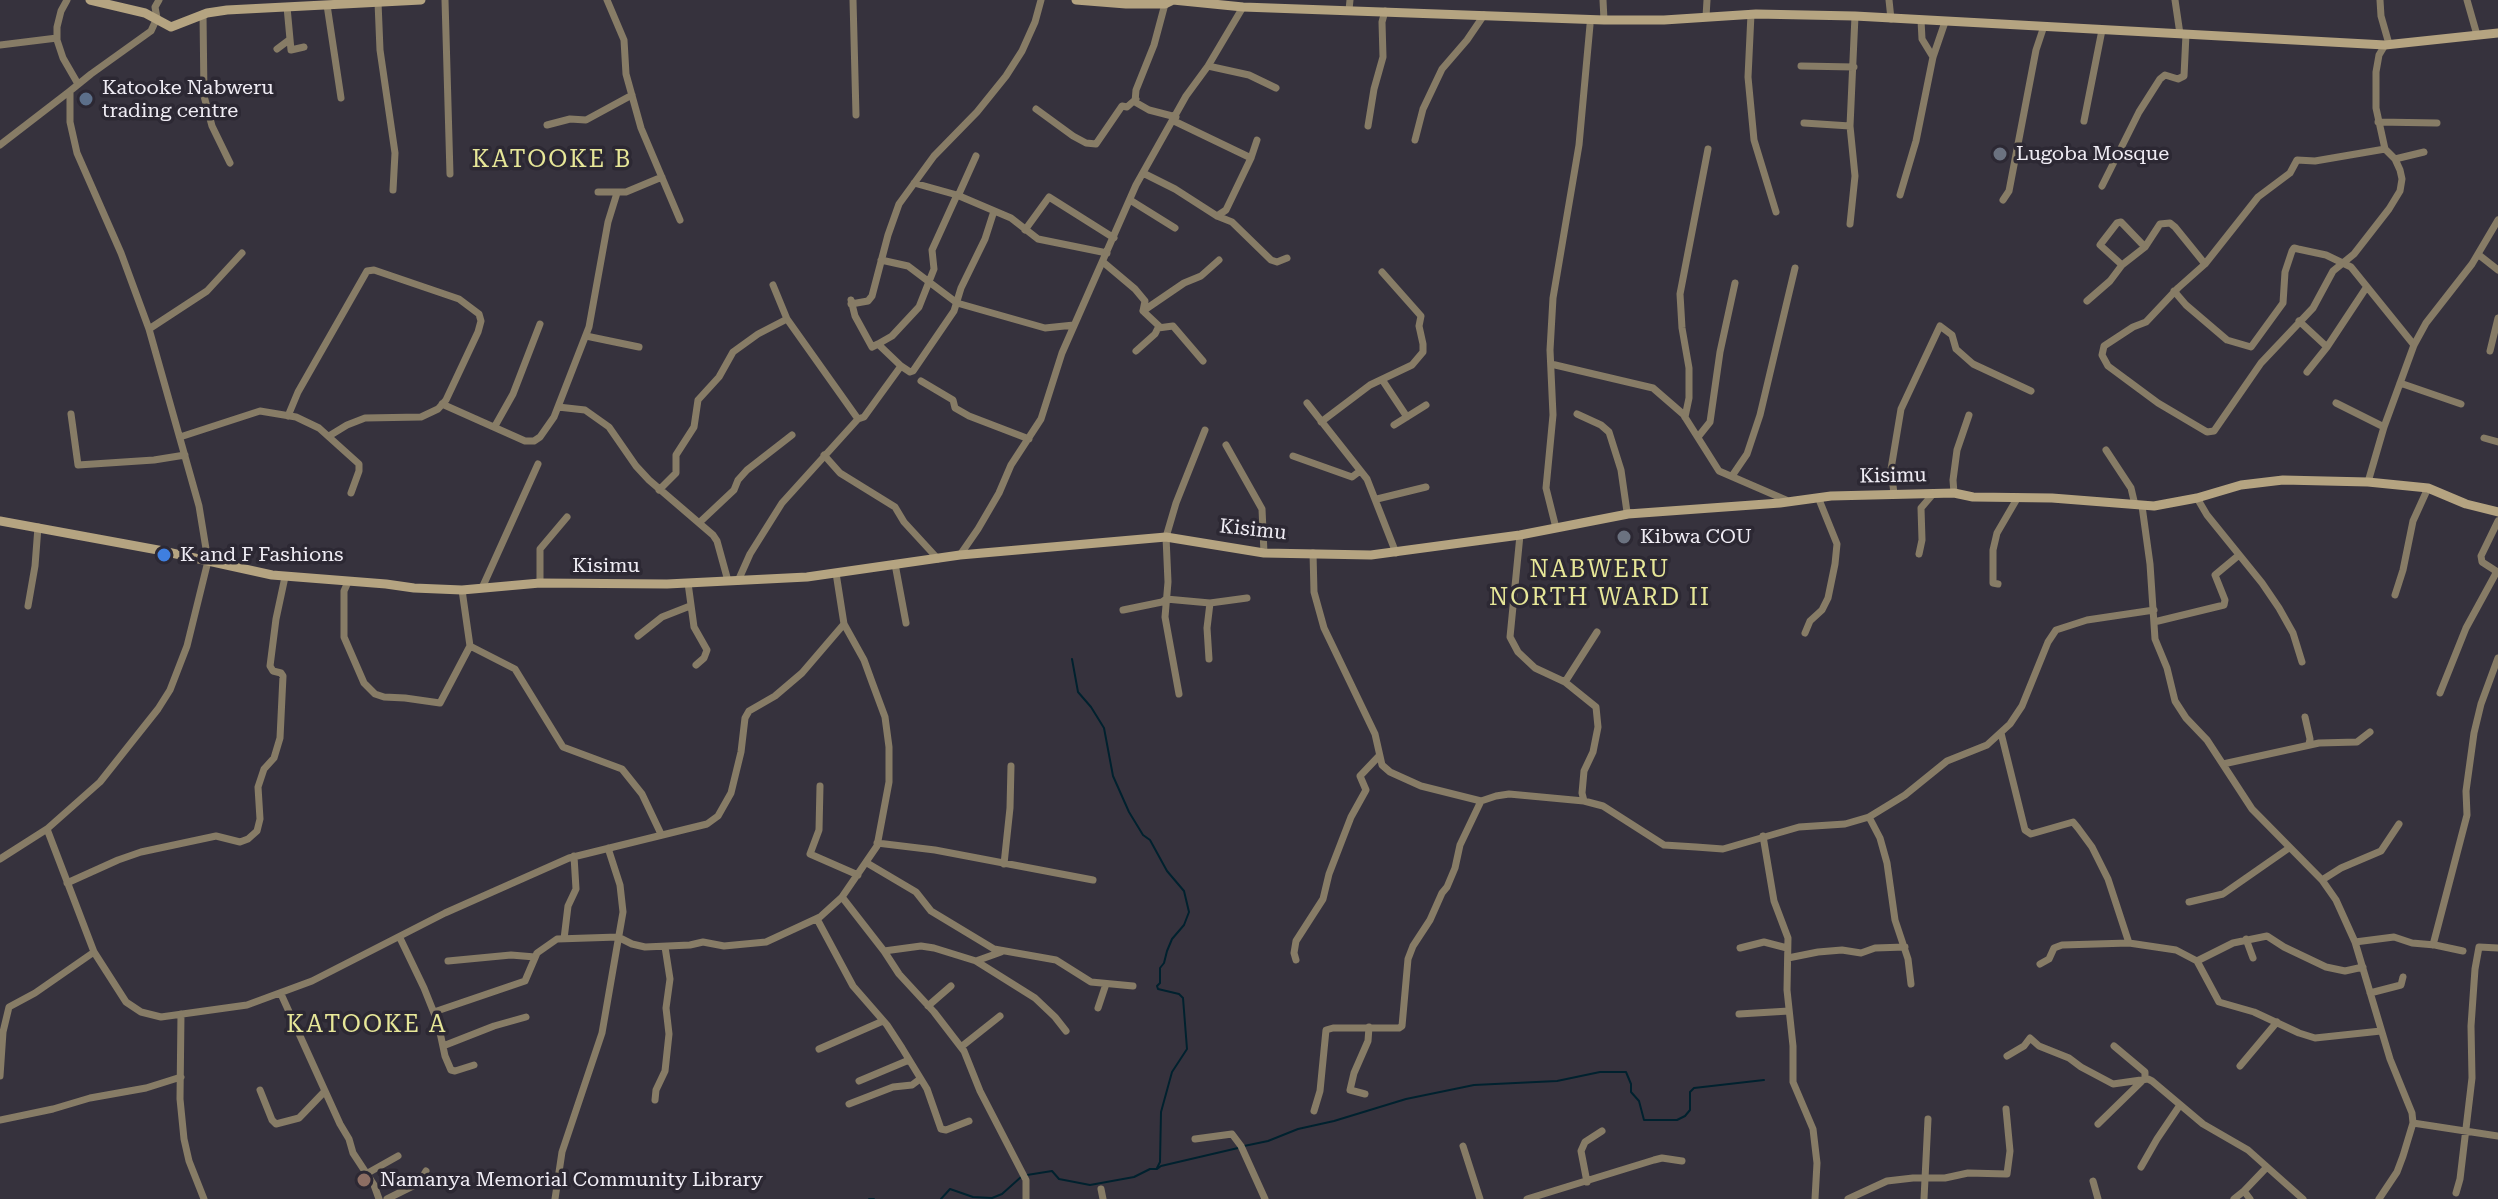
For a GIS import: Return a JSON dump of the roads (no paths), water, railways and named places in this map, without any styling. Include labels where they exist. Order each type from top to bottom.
[{"type":"street","points":[[67,0],[61,11],[57,38],[63,58],[78,84]]},
{"type":"street","points":[[90,0],[145,13],[171,27],[180,26],[203,14],[256,5],[287,7],[421,0]]},
{"type":"street","points":[[0,145],[151,31],[157,18],[155,7],[159,0]]},
{"type":"street","points":[[445,0],[450,174]]},
{"type":"street","points":[[607,0],[624,40],[626,74],[641,128],[680,220]]},
{"type":"street","points":[[853,0],[856,115]]},
{"type":"street","points":[[976,156],[932,250],[934,269],[930,283],[914,313],[892,336],[872,347],[863,334],[851,302],[868,301],[872,296],[896,209],[934,156],[977,112],[1006,76],[1022,51],[1041,0]]},
{"type":"street","points":[[1076,0],[1170,1],[1243,7],[1349,5],[1385,11],[1604,20],[1751,14],[1855,16],[2387,45],[2498,33]]},
{"type":"street","points":[[1603,0],[1604,20]]},
{"type":"street","points":[[1706,17],[1707,0]]},
{"type":"street","points":[[1889,0],[1891,19]]},
{"type":"street","points":[[2102,186],[2139,112],[2160,79],[2165,75],[2178,79],[2184,76],[2183,34],[2175,0]]},
{"type":"street","points":[[2380,0],[2387,45]]},
{"type":"street","points":[[2467,0],[2477,35]]},
{"type":"street","points":[[1170,1],[1136,90],[1135,102],[1251,158]]},
{"type":"street","points":[[378,2],[380,50],[395,153],[393,190]]},
{"type":"street","points":[[327,5],[341,98]]},
{"type":"street","points":[[287,7],[291,50],[304,47]]},
{"type":"street","points":[[960,555],[1041,419],[1062,353],[1143,173],[1186,96],[1243,7]]},
{"type":"street","points":[[1368,126],[1383,57],[1382,22],[1385,11]]},
{"type":"street","points":[[203,14],[204,96],[212,126],[230,163]]},
{"type":"street","points":[[1751,14],[1748,77],[1754,140],[1776,212]]},
{"type":"street","points":[[1415,140],[1423,109],[1442,69],[1484,15]]},
{"type":"street","points":[[1850,224],[1855,176],[1850,126],[1855,16]]},
{"type":"street","points":[[1921,20],[1922,39],[1933,57]]},
{"type":"street","points":[[1900,195],[1916,141],[1933,57],[1945,22]]},
{"type":"street","points":[[1556,528],[1546,488],[1553,415],[1553,298],[1579,145],[1590,25]]},
{"type":"street","points":[[2003,200],[2009,191],[2036,50],[2044,26]]},
{"type":"street","points":[[2084,121],[2102,30]]},
{"type":"street","points":[[0,45],[57,38]]},
{"type":"street","points":[[277,49],[289,40]]},
{"type":"street","points":[[2385,149],[2315,161],[2297,160],[2290,173],[2258,197],[2205,264],[2174,291],[2146,322],[2104,346],[2102,355],[2108,366],[2136,389],[2207,432],[2214,431],[2261,363],[2313,308],[2333,271],[2345,263],[2396,200],[2402,179],[2395,159],[2385,149],[2375,90],[2379,55],[2387,45]]},
{"type":"street","points":[[1208,66],[1255,77],[1263,84],[1276,88]]},
{"type":"street","points":[[1801,66],[1854,67]]},
{"type":"street","points":[[0,859],[47,829],[100,782],[158,709],[170,690],[187,646],[208,561],[199,506],[149,329],[121,253],[77,153],[70,122],[70,91]]},
{"type":"street","points":[[547,125],[570,119],[586,120],[632,95]]},
{"type":"street","points":[[1036,109],[1073,136],[1096,144],[1122,106],[1127,107],[1136,99]]},
{"type":"street","points":[[2378,122],[2437,123]]},
{"type":"street","points":[[1804,123],[1850,126]]},
{"type":"street","points":[[1217,216],[1226,210],[1257,140]]},
{"type":"street","points":[[1685,417],[1689,398],[1689,368],[1680,294],[1708,149]]},
{"type":"street","points":[[2395,159],[2424,152]]},
{"type":"street","points":[[1143,173],[1232,222],[1271,260],[1277,262],[1287,258]]},
{"type":"street","points":[[598,192],[634,190],[662,177]]},
{"type":"street","points":[[914,183],[1011,218],[1046,241],[1107,253]]},
{"type":"street","points":[[442,404],[525,441],[540,437],[558,407],[586,336],[609,217],[617,193]]},
{"type":"street","points":[[1025,230],[1049,197],[1114,238]]},
{"type":"street","points":[[1130,200],[1175,228]]},
{"type":"street","points":[[878,344],[901,366],[910,372],[915,369],[954,311],[994,211]]},
{"type":"street","points":[[2368,482],[2414,345],[2426,323],[2479,255],[2498,220]]},
{"type":"street","points":[[2122,265],[2100,245],[2117,223],[2121,222],[2145,247]]},
{"type":"street","points":[[2087,301],[2110,281],[2122,265],[2145,247],[2160,224],[2170,223],[2205,264]]},
{"type":"street","points":[[2174,291],[2227,340],[2251,347],[2284,300],[2285,272],[2294,248],[2326,255],[2351,267],[2414,345]]},
{"type":"street","points":[[149,329],[207,291],[242,253]]},
{"type":"street","points":[[2479,255],[2498,270]]},
{"type":"street","points":[[881,260],[908,266],[957,303],[1045,328],[1074,325]]},
{"type":"street","points":[[1143,311],[1181,285],[1201,276],[1219,260]]},
{"type":"street","points":[[1103,262],[1145,301],[1143,311]]},
{"type":"street","points":[[1732,476],[1747,454],[1760,415],[1795,268]]},
{"type":"street","points":[[288,416],[298,392],[365,272],[370,270],[459,299],[480,317],[478,332],[442,404],[421,417],[365,418],[329,436]]},
{"type":"street","points":[[1321,422],[1370,385],[1412,365],[1421,356],[1421,316],[1382,272]]},
{"type":"street","points":[[1698,437],[1710,422],[1720,352],[1735,283]]},
{"type":"street","points":[[773,285],[787,319],[858,419]]},
{"type":"street","points":[[2307,372],[2366,288]]},
{"type":"street","points":[[1143,311],[1160,327]]},
{"type":"street","points":[[2490,351],[2498,318]]},
{"type":"street","points":[[659,490],[676,473],[675,459],[694,427],[698,400],[719,377],[733,352],[787,319]]},
{"type":"street","points":[[2299,321],[2327,347]]},
{"type":"street","points":[[495,426],[513,394],[540,324]]},
{"type":"street","points":[[1136,351],[1160,327],[1173,326],[1203,361]]},
{"type":"street","points":[[1894,494],[1891,469],[1901,409],[1940,326],[1952,335],[1956,349],[1973,364],[2031,391]]},
{"type":"street","points":[[586,336],[639,347]]},
{"type":"street","points":[[1551,364],[1653,388],[1685,417],[1719,471],[1790,501]]},
{"type":"street","points":[[733,581],[782,503],[858,419],[864,417],[901,366]]},
{"type":"street","points":[[921,381],[953,400],[955,408],[969,416],[1029,439]]},
{"type":"street","points":[[1383,381],[1407,417]]},
{"type":"street","points":[[2400,383],[2461,404]]},
{"type":"street","points":[[1307,403],[1370,485],[1396,553]]},
{"type":"street","points":[[2336,403],[2384,427]]},
{"type":"street","points":[[1394,425],[1426,405]]},
{"type":"street","points":[[558,407],[585,410],[609,427],[636,466],[717,541],[733,581]]},
{"type":"street","points":[[180,437],[260,411],[288,416],[319,428],[359,464],[351,493]]},
{"type":"street","points":[[71,414],[78,465],[185,455]]},
{"type":"street","points":[[1577,414],[1609,432],[1621,470],[1627,512],[1636,513]]},
{"type":"street","points":[[1954,493],[1957,450],[1969,415]]},
{"type":"street","points":[[1179,694],[1167,632],[1166,537],[1205,430]]},
{"type":"street","points":[[700,522],[734,490],[747,470],[792,435]]},
{"type":"street","points":[[2484,438],[2498,442]]},
{"type":"street","points":[[1226,445],[1262,509],[1264,553]]},
{"type":"street","points":[[2106,450],[2131,488],[2138,506],[2154,610],[2155,639],[2167,668],[2175,701],[2207,740],[2252,809],[2322,880],[2336,900],[2355,942],[2413,1123],[2397,1172],[2379,1199]]},
{"type":"street","points":[[824,455],[840,473],[895,507],[904,522],[938,559]]},
{"type":"street","points":[[1293,456],[1352,477],[1360,471]]},
{"type":"street","points":[[482,588],[538,464]]},
{"type":"street","name":"Kisimu","points":[[0,521],[285,577],[462,590],[540,583],[733,581],[836,573],[960,555],[1166,537],[1264,553],[1396,553],[1520,535],[1636,513],[1894,494],[1954,493],[1973,497],[2018,497],[2138,506],[2164,505],[2241,485],[2283,480],[2368,482],[2428,488],[2466,504],[2498,512]]},
{"type":"street","points":[[1377,499],[1426,487]]},
{"type":"street","points":[[2395,595],[2413,521],[2428,488]]},
{"type":"street","points":[[1919,554],[1921,508],[1933,494]]},
{"type":"street","points":[[1998,584],[1993,583],[1997,533],[2018,497]]},
{"type":"street","points":[[1805,633],[1810,621],[1822,610],[1828,598],[1835,564],[1837,544],[1821,498]]},
{"type":"street","points":[[2197,498],[2279,608],[2293,633],[2302,662]]},
{"type":"street","points":[[540,583],[540,549],[567,517]]},
{"type":"street","points":[[2440,693],[2466,628],[2495,575],[2496,571],[2482,562],[2481,556],[2498,521]]},
{"type":"street","points":[[28,606],[38,527]]},
{"type":"street","points":[[1520,535],[1510,637],[1518,652],[1535,668],[1565,682],[1596,707],[1598,727],[1593,752],[1584,771],[1584,801]]},
{"type":"street","points":[[1313,553],[1314,592],[1324,628],[1375,734],[1382,765],[1390,772],[1421,786],[1481,801],[1509,794],[1584,801],[1603,806],[1664,845],[1723,849],[1799,827],[1845,824],[1869,817],[1905,795],[1947,761],[1987,745],[2001,733],[2022,706],[2048,642],[2056,630],[2087,620],[2154,610]]},
{"type":"street","points":[[2154,622],[2224,605],[2216,572],[2239,555]]},
{"type":"street","points":[[895,564],[906,623]]},
{"type":"street","points":[[434,1012],[525,981],[535,957],[544,946],[564,939],[618,937],[639,946],[665,947],[703,942],[724,946],[766,942],[817,919],[842,897],[867,863],[877,843],[889,782],[889,747],[885,717],[864,660],[844,624],[836,573]]},
{"type":"street","points":[[67,883],[141,852],[216,836],[240,842],[257,831],[260,819],[258,787],[264,769],[278,749],[280,738],[283,676],[270,666],[285,577]]},
{"type":"street","points":[[348,582],[344,591],[344,637],[364,683],[375,694],[384,697],[440,703],[470,646],[462,590]]},
{"type":"street","points":[[688,583],[694,627],[707,650],[696,665]]},
{"type":"street","points":[[1123,610],[1166,599],[1210,603],[1247,598]]},
{"type":"street","points":[[1209,659],[1207,628],[1210,603]]},
{"type":"street","points":[[638,636],[662,617],[690,606]]},
{"type":"street","points":[[47,829],[94,952],[126,1002],[141,1012],[161,1017],[247,1005],[281,994],[472,900],[574,856],[707,824],[718,816],[726,803],[738,769],[745,718],[749,711],[775,696],[802,673],[844,624]]},
{"type":"street","points":[[1565,682],[1597,632]]},
{"type":"street","points":[[470,646],[515,669],[563,747],[622,769],[642,794],[661,834]]},
{"type":"street","points":[[2433,945],[2467,815],[2466,791],[2474,733],[2494,681],[2498,658]]},
{"type":"street","points":[[2305,717],[2309,744]]},
{"type":"street","points":[[2223,764],[2309,744],[2357,742],[2370,732]]},
{"type":"street","points":[[2001,733],[2025,830],[2031,834],[2073,822],[2092,847],[2108,879],[2129,943]]},
{"type":"street","points":[[1296,960],[1296,941],[1323,899],[1329,874],[1351,817],[1366,790],[1360,776],[1379,756]]},
{"type":"street","points":[[1004,864],[1011,766]]},
{"type":"street","points":[[820,786],[819,830],[810,854],[858,875]]},
{"type":"street","points":[[1314,1111],[1320,1091],[1326,1030],[1402,1026],[1408,959],[1447,887],[1460,845],[1481,801]]},
{"type":"street","points":[[1869,817],[1880,838],[1887,863],[1895,920],[1905,947],[1911,984]]},
{"type":"street","points":[[2322,880],[2381,851],[2399,824]]},
{"type":"street","points":[[1763,836],[1774,901],[1785,927],[1793,1082],[1813,1129],[1817,1163],[1815,1199]]},
{"type":"street","points":[[877,843],[935,850],[1093,880]]},
{"type":"street","points":[[555,1199],[562,1152],[602,1033],[618,937],[623,899],[608,848]]},
{"type":"street","points":[[2189,902],[2223,894],[2289,848]]},
{"type":"street","points":[[564,939],[568,906],[576,889],[574,856]]},
{"type":"street","points":[[867,863],[916,892],[931,911],[994,949],[1045,956],[1091,982],[1133,986]]},
{"type":"street","points":[[842,897],[899,974],[968,1057],[980,1091],[1024,1177],[1026,1199]]},
{"type":"street","points":[[817,919],[853,986],[883,1021],[909,1060],[943,1131],[969,1121]]},
{"type":"street","points":[[2197,961],[2246,939],[2267,936],[2326,967],[2345,971],[2363,967]]},
{"type":"street","points":[[2355,942],[2394,937],[2463,951]]},
{"type":"street","points":[[400,938],[434,1012],[445,1056],[453,1071],[474,1065]]},
{"type":"street","points":[[2246,939],[2253,958]]},
{"type":"street","points":[[1740,948],[1764,942],[1787,948]]},
{"type":"street","points":[[2040,964],[2049,959],[2054,948],[2062,945],[2129,943],[2176,950],[2197,961],[2219,1002],[2315,1038],[2381,1031]]},
{"type":"street","points":[[884,951],[921,946],[976,961],[1035,998],[1066,1031]]},
{"type":"street","points":[[655,1100],[665,1071],[669,1034],[666,1008],[670,979],[665,947]]},
{"type":"street","points":[[1788,958],[1818,952],[1842,950],[1861,953],[1875,948],[1905,947]]},
{"type":"street","points":[[2456,1193],[2472,1078],[2471,1026],[2475,969],[2479,947],[2498,948]]},
{"type":"street","points":[[976,961],[1006,951]]},
{"type":"street","points":[[0,1076],[3,1032],[9,1007],[94,952]]},
{"type":"street","points":[[448,961],[511,955],[535,957]]},
{"type":"street","points":[[2370,993],[2401,985],[2403,977]]},
{"type":"street","points":[[1098,1008],[1106,984]]},
{"type":"street","points":[[928,1006],[951,986]]},
{"type":"street","points":[[281,994],[353,1153],[374,1185],[379,1199]]},
{"type":"street","points":[[1739,1014],[1789,1011]]},
{"type":"street","points":[[181,1014],[180,1099],[184,1139],[204,1199]]},
{"type":"street","points":[[961,1047],[1000,1016]]},
{"type":"street","points":[[443,1046],[526,1017]]},
{"type":"street","points":[[819,1049],[883,1021]]},
{"type":"street","points":[[2240,1066],[2277,1022]]},
{"type":"street","points":[[1365,1094],[1350,1090],[1368,1041],[1369,1027]]},
{"type":"street","points":[[2007,1056],[2018,1051],[2030,1038],[2039,1046],[2069,1058],[2113,1084],[2144,1079],[2152,1081],[2203,1124],[2248,1150],[2303,1199]]},
{"type":"street","points":[[2098,1124],[2144,1079],[2145,1072],[2114,1046]]},
{"type":"street","points":[[859,1081],[909,1060]]},
{"type":"street","points":[[0,1120],[146,1088],[181,1077]]},
{"type":"street","points":[[849,1104],[893,1087],[912,1085],[920,1079]]},
{"type":"street","points":[[260,1090],[276,1124],[299,1118],[325,1091]]},
{"type":"street","points":[[2141,1167],[2180,1105]]},
{"type":"street","points":[[1848,1199],[1887,1181],[1945,1178],[1977,1172],[2007,1174],[2010,1151],[2006,1109]]},
{"type":"street","points":[[1924,1199],[1928,1119]]},
{"type":"street","points":[[2413,1123],[2498,1136]]},
{"type":"street","points":[[1587,1182],[1581,1151],[1585,1142],[1602,1131]]},
{"type":"street","points":[[1195,1139],[1232,1134],[1265,1199]]},
{"type":"street","points":[[1463,1146],[1478,1197],[1468,1199]]},
{"type":"street","points":[[366,1174],[398,1156]]},
{"type":"street","points":[[1527,1199],[1662,1158],[1682,1161]]},
{"type":"street","points":[[2234,1199],[2267,1167]]},
{"type":"street","points":[[387,1199],[419,1183],[426,1171]]},
{"type":"street","points":[[2093,1181],[2098,1199]]},
{"type":"street","points":[[1101,1189],[1103,1199]]},
{"type":"street","points":[[2244,1191],[2250,1199]]},
{"type":"waterway","points":[[1072,659],[1078,692],[1104,728],[1113,776],[1129,812],[1143,835],[1150,840],[1167,871],[1184,891],[1189,912],[1184,925],[1172,939],[1160,968],[1160,983],[1157,986],[1183,998],[1187,1049],[1172,1072],[1161,1112],[1160,1162],[1157,1168]]},
{"type":"waterway","points":[[1244,1146],[1406,1099],[1474,1085],[1557,1081],[1600,1072],[1626,1072],[1644,1120],[1677,1120],[1690,1110],[1690,1092],[1694,1088],[1764,1080]]},
{"type":"waterway","points":[[1027,1175],[1052,1171],[1059,1179],[1090,1185],[1134,1177],[1150,1169],[1238,1148]]},
{"type":"waterway","points":[[941,1199],[950,1189],[973,1197],[992,1198],[1002,1194],[1021,1177]]},
{"type":"waterway","points":[[869,1199],[874,1199]]},
{"type":"place","name":"Katooke Nabweru trading centre","points":[[86,99]]},
{"type":"place","name":"Lugoba Mosque","points":[[2000,154]]},
{"type":"place","name":"Kibwa COU","points":[[1624,537]]},
{"type":"place","name":"K and F Fashions","points":[[164,555]]},
{"type":"place","name":"Namanya Memorial Community Library","points":[[364,1180]]},
{"type":"district","name":"KATOOKE B","points":[[552,160]]},
{"type":"district","name":"NABWERU NORTH WARD II","points":[[1600,584]]},
{"type":"district","name":"KATOOKE A","points":[[367,1025]]}]
